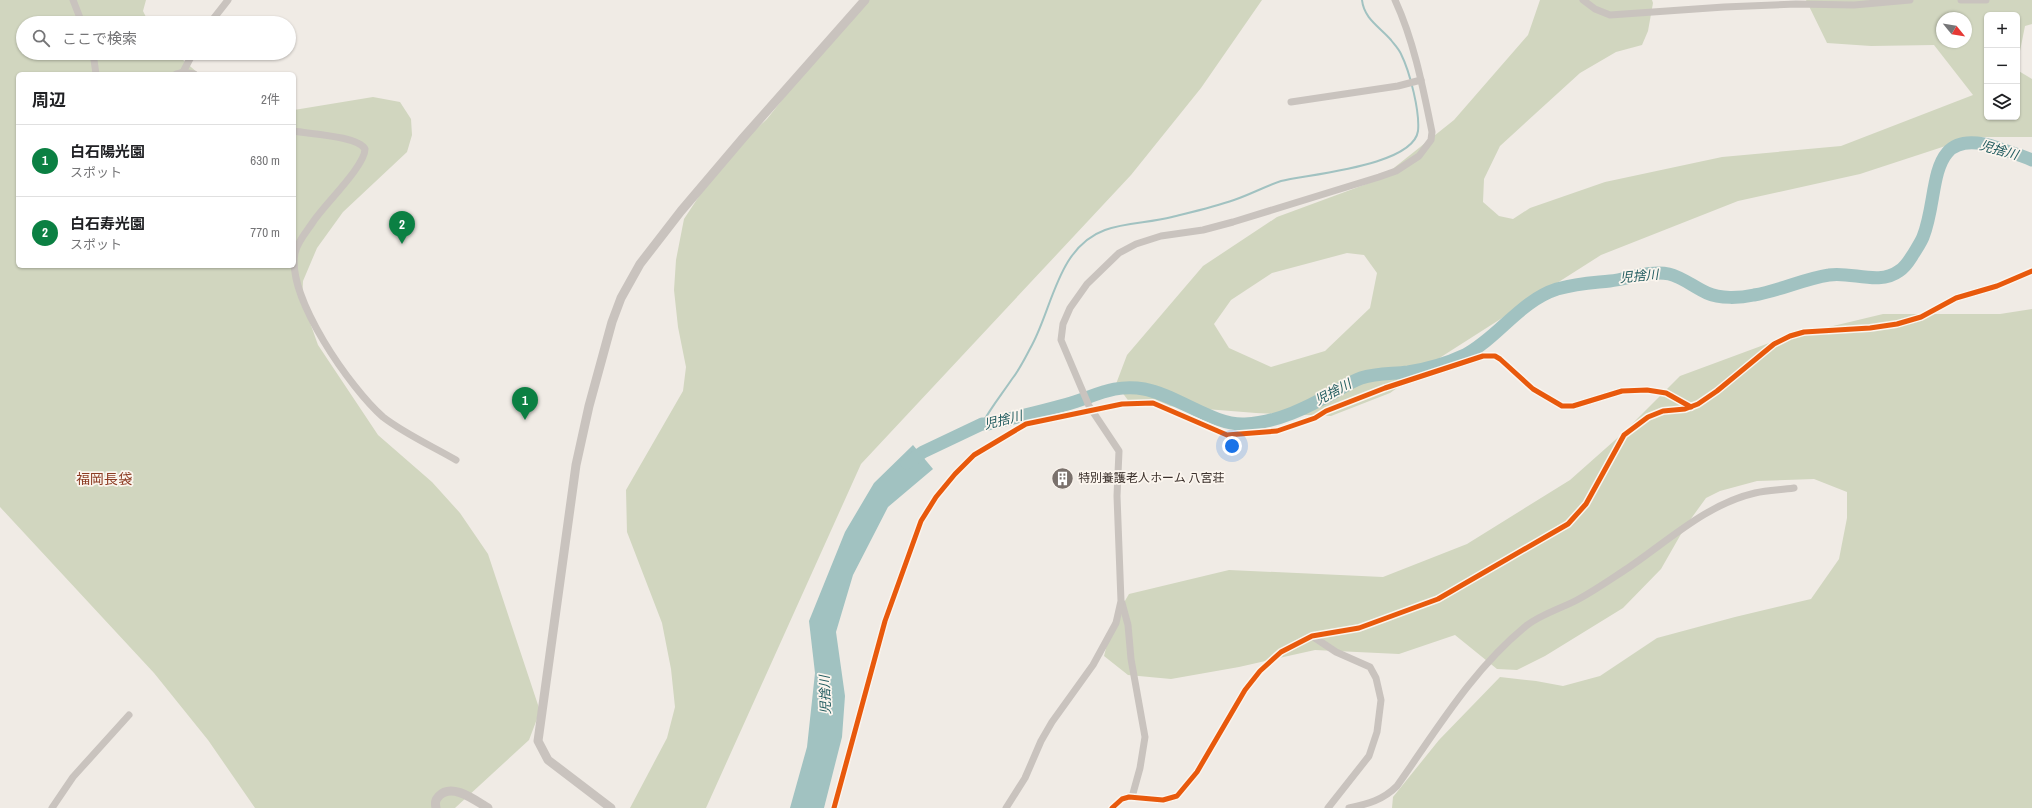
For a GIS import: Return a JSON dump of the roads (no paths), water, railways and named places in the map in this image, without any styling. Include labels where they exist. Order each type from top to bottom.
[{"type":"street","points":[[73,0],[79,16]]},
{"type":"street","points":[[215,16],[228,0]]},
{"type":"street","points":[[611,808],[548,760],[538,741],[576,465],[589,406],[612,322],[624,290],[634,274],[681,211],[743,138],[865,0]]},
{"type":"street","points":[[1132,797],[1140,768],[1145,737],[1131,659],[1128,625],[1121,601],[1117,496],[1119,451],[1091,408],[1073,371],[1061,340],[1063,324],[1070,308],[1088,284],[1119,253],[1136,244],[1161,236],[1202,230],[1233,222],[1356,185],[1400,168],[1424,151],[1432,137],[1421,80],[1402,16],[1395,0]]},
{"type":"street","points":[[1583,0],[1595,9],[1610,15],[1724,7],[1796,4],[1854,5],[1910,0]]},
{"type":"street","points":[[1961,0],[1986,0]]},
{"type":"street","points":[[94,60],[96,72]]},
{"type":"street","points":[[181,72],[188,60]]},
{"type":"street","points":[[1291,102],[1398,86],[1421,80]]},
{"type":"street","points":[[296,131],[344,138],[359,142],[365,149],[365,153],[356,169],[315,218],[296,252]]},
{"type":"street","points":[[296,268],[299,287],[318,330],[340,368],[362,396],[389,421],[456,460]]},
{"type":"street","points":[[1112,808],[1122,799],[1132,797],[1164,800],[1177,796],[1197,772],[1248,685],[1281,652],[1312,636],[1359,628],[1438,599],[1562,528],[1576,516],[1586,504],[1620,440],[1630,429],[1656,413],[1691,407],[1717,391],[1774,344],[1790,336],[1804,332],[1870,328],[1897,324],[1921,317],[1956,298],[1997,286],[2032,271]]},
{"type":"street","points":[[834,808],[885,621],[916,534],[927,509],[955,474],[981,449],[1026,424],[1091,408],[1130,403],[1153,403],[1227,435],[1277,431],[1316,418],[1326,411],[1385,388],[1483,356],[1495,356],[1500,359],[1533,389],[1562,406],[1573,406],[1622,391],[1647,390],[1666,393],[1691,407]]},
{"type":"street","points":[[1349,808],[1371,804],[1385,797],[1397,786],[1452,706],[1480,672],[1526,626],[1549,612],[1577,600],[1607,582],[1641,559],[1670,535],[1729,502],[1755,493],[1794,488]]},
{"type":"street","points":[[1006,808],[1025,778],[1041,741],[1052,722],[1093,665],[1116,623],[1121,601]]},
{"type":"street","points":[[1312,636],[1336,652],[1370,667],[1376,678],[1381,700],[1377,732],[1369,756],[1328,808]]},
{"type":"street","points":[[52,808],[73,777],[129,716]]},
{"type":"street","points":[[436,808],[435,801],[438,796],[442,793],[452,791],[466,796],[488,808]]},
{"type":"water","points":[[913,445],[933,469],[888,507],[853,575],[836,632],[845,696],[842,737],[824,808],[790,808],[807,747],[815,673],[809,621],[845,532],[874,483]]},
{"type":"waterway","points":[[982,424],[1018,371],[1032,345],[1059,279],[1067,264],[1077,250],[1089,238],[1113,227],[1164,219],[1219,205],[1281,181],[1335,171],[1380,160],[1398,153],[1412,143],[1418,131],[1418,123],[1414,92],[1408,71],[1399,50],[1369,18],[1363,7],[1362,0]]},
{"type":"waterway","name":"児捨川","points":[[907,463],[923,452],[982,424],[988,424],[1045,410],[1103,392],[1122,388],[1144,389],[1157,392],[1208,415],[1233,423],[1245,424],[1269,421],[1292,413],[1325,398],[1351,382],[1361,378],[1373,375],[1423,369],[1445,363],[1465,355],[1489,339],[1532,302],[1557,289],[1571,286],[1662,273],[1679,277],[1702,291],[1712,295],[1736,297],[1773,291],[1810,279],[1829,275],[1838,274],[1874,278],[1891,275],[1906,265],[1922,239],[1928,220],[1935,183],[1946,154],[1958,145],[1974,143],[1998,148],[2032,160]]},
{"type":"place","name":"白石寿光園","points":[[402,244]]},
{"type":"place","name":"白石陽光園","points":[[525,420]]},
{"type":"place","name":"特別養護老人ホーム 八宮荘","points":[[1062,478]]},
{"type":"district","name":"福岡長袋","points":[[104,479]]}]
